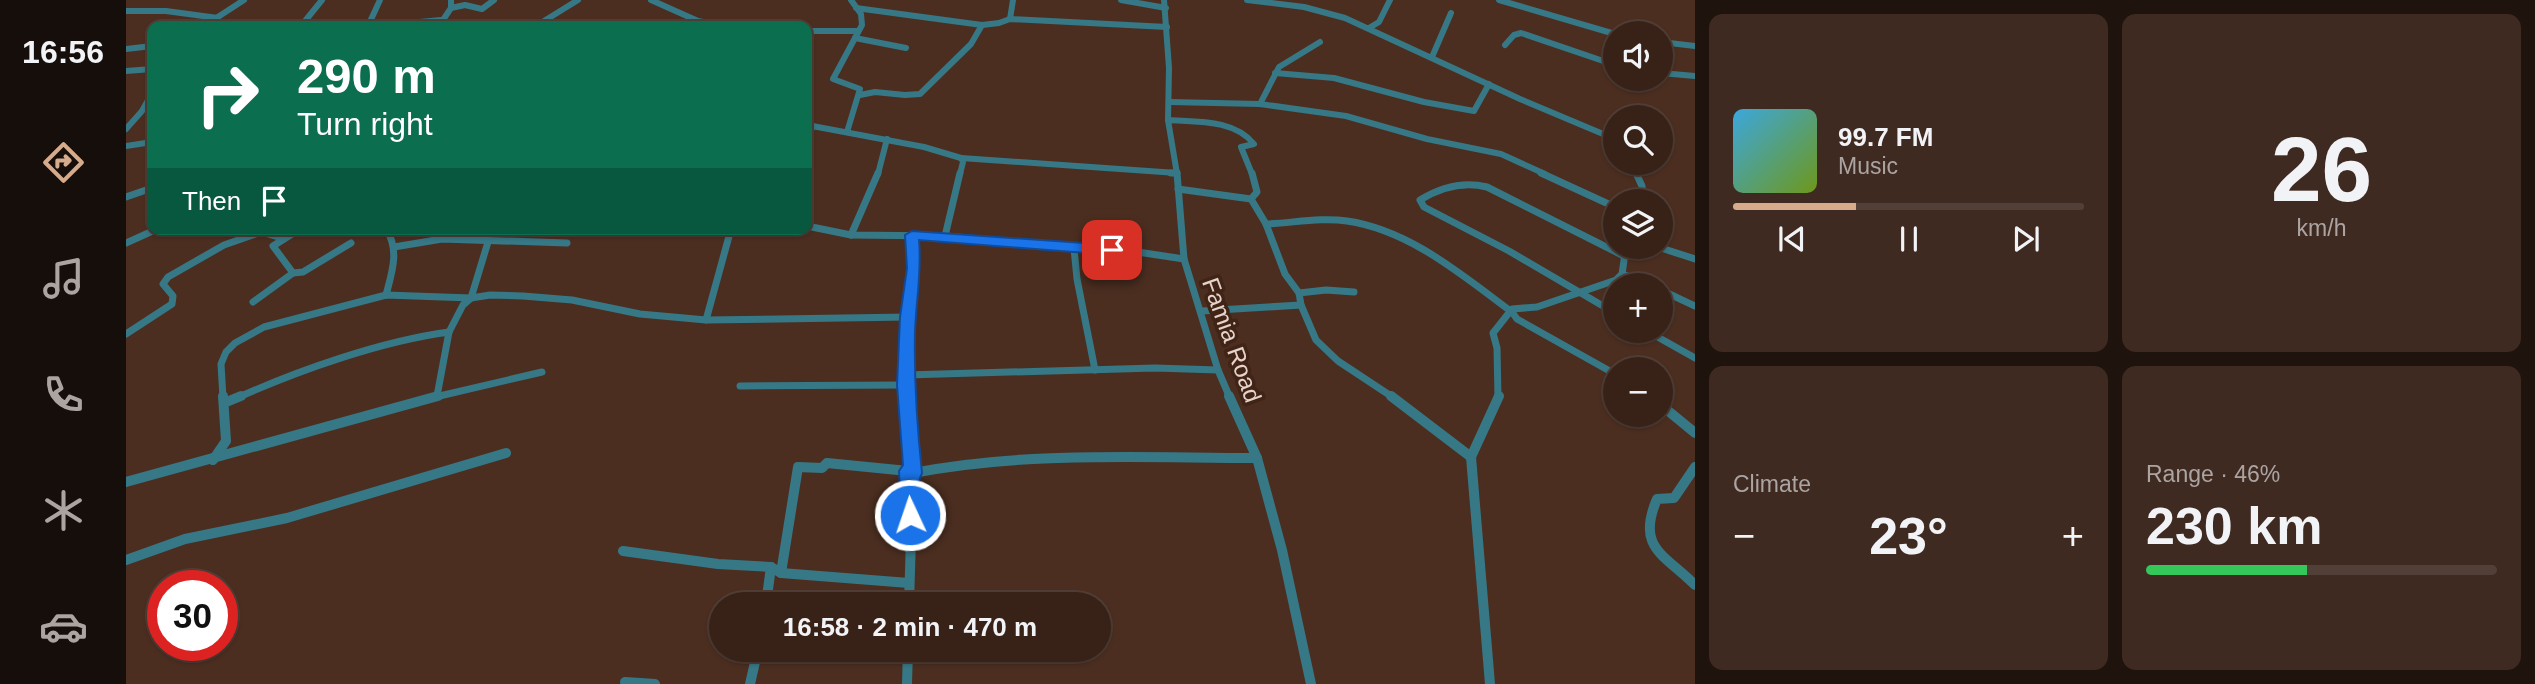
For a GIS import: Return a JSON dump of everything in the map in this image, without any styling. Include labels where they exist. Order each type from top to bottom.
[{"type":"street","points":[[213,21],[244,0]]},
{"type":"street","points":[[305,21],[322,0]]},
{"type":"street","points":[[370,21],[380,0]]},
{"type":"street","points":[[451,0],[452,8]]},
{"type":"street","points":[[442,21],[452,8],[465,5],[482,9],[494,0]]},
{"type":"street","points":[[651,0],[698,21]]},
{"type":"street","points":[[847,132],[861,92],[858,86],[833,79],[862,25],[861,14],[851,0]]},
{"type":"street","points":[[1010,19],[1013,0]]},
{"type":"street","points":[[1121,0],[1165,4]]},
{"type":"street","points":[[1247,0],[1329,12],[1603,134]]},
{"type":"street","points":[[1369,28],[1378,22],[1390,0]]},
{"type":"street","points":[[1499,0],[1603,30]]},
{"type":"street","points":[[543,21],[573,1]]},
{"type":"street","name":"Famia Road","points":[[1165,4],[1170,102],[1168,120],[1177,173],[1184,259],[1218,370],[1257,457],[1282,550],[1311,684]]},
{"type":"street","points":[[856,8],[897,16],[982,25],[1002,25],[1010,19],[1167,27]]},
{"type":"street","points":[[126,11],[218,18]]},
{"type":"street","points":[[1432,57],[1451,13]]},
{"type":"street","points":[[860,95],[877,91],[910,96],[920,94],[971,44],[982,25]]},
{"type":"street","points":[[812,31],[856,35],[906,48]]},
{"type":"street","points":[[1505,45],[1514,35],[1521,33],[1603,61]]},
{"type":"street","points":[[1259,104],[1275,73],[1290,58],[1309,51],[1320,42]]},
{"type":"street","points":[[1673,43],[1695,46]]},
{"type":"street","points":[[126,49],[147,47]]},
{"type":"street","points":[[126,71],[147,69]]},
{"type":"street","points":[[1275,73],[1334,78],[1424,102],[1474,111],[1489,84]]},
{"type":"street","points":[[1673,74],[1695,76]]},
{"type":"street","points":[[126,129],[147,102]]},
{"type":"street","points":[[1170,102],[1259,104],[1346,116],[1427,139],[1501,154],[1603,201]]},
{"type":"street","points":[[142,111],[147,110]]},
{"type":"street","points":[[1168,120],[1231,127],[1250,137],[1254,144],[1241,147],[1257,185],[1257,192],[1251,199]]},
{"type":"street","points":[[812,125],[950,153],[961,159],[1177,173]]},
{"type":"street","points":[[851,236],[877,174],[887,139]]},
{"type":"street","points":[[126,146],[147,143]]},
{"type":"street","points":[[945,236],[963,162],[961,159]]},
{"type":"street","points":[[1603,246],[1488,187],[1470,183],[1435,191],[1420,200],[1424,207],[1509,251],[1603,307]]},
{"type":"street","points":[[1178,189],[1251,199]]},
{"type":"street","points":[[126,197],[147,190]]},
{"type":"street","points":[[1251,199],[1266,224],[1285,274],[1299,293],[1301,305],[1316,340],[1328,353],[1389,394],[1471,457]]},
{"type":"street","points":[[1266,224],[1344,220],[1372,226],[1451,267],[1513,312],[1517,319],[1603,366]]},
{"type":"street","points":[[812,227],[851,236],[945,236],[1131,251],[1184,259]]},
{"type":"street","points":[[126,243],[147,234]]},
{"type":"street","points":[[126,334],[172,304],[173,296],[163,284],[168,277],[221,246],[248,235]]},
{"type":"street","points":[[272,235],[282,239]]},
{"type":"street","points":[[289,235],[273,246],[293,273]]},
{"type":"street","points":[[386,295],[394,261],[391,235]]},
{"type":"street","points":[[706,320],[729,235]]},
{"type":"street","points":[[909,592],[911,472],[906,380],[908,317],[915,268],[912,235]]},
{"type":"street","points":[[394,247],[442,239],[566,243]]},
{"type":"street","points":[[437,396],[449,332],[463,305],[471,298],[488,242]]},
{"type":"street","points":[[253,302],[293,273],[303,272],[351,243]]},
{"type":"street","points":[[1074,248],[1077,279],[1095,370]]},
{"type":"street","points":[[1673,252],[1695,259]]},
{"type":"street","points":[[1490,684],[1471,457],[1499,395],[1497,348],[1493,333],[1513,312],[1512,309],[1537,307],[1603,286]]},
{"type":"street","points":[[1299,293],[1326,290],[1354,292]]},
{"type":"street","points":[[213,460],[226,441],[221,364],[226,352],[235,343],[276,322],[386,295],[471,298],[490,295],[572,300],[640,314],[706,320],[908,317]]},
{"type":"street","points":[[1673,296],[1695,306]]},
{"type":"street","points":[[1202,311],[1301,305]]},
{"type":"street","points":[[224,403],[279,379],[418,336],[449,332]]},
{"type":"street","points":[[1668,343],[1695,358]]},
{"type":"street","points":[[740,386],[1095,370],[1218,370]]},
{"type":"street","points":[[126,482],[437,396],[542,372]]},
{"type":"street","points":[[1673,415],[1695,433]]},
{"type":"street","points":[[126,560],[185,539],[287,518],[506,453]]},
{"type":"street","points":[[770,592],[798,467],[822,468],[827,463],[911,472],[948,466],[1052,458],[1257,457]]},
{"type":"street","points":[[1695,467],[1674,498],[1657,499],[1647,522],[1647,536],[1654,548],[1695,585]]},
{"type":"street","points":[[623,551],[718,564],[909,583]]},
{"type":"street","points":[[750,684],[755,662]]},
{"type":"street","points":[[907,684],[908,662]]},
{"type":"street","points":[[625,682],[655,684]]},
{"type":"route","points":[[910,515],[908,471],[913,473],[905,385],[908,317],[915,268],[912,235],[1112,250]]}]
